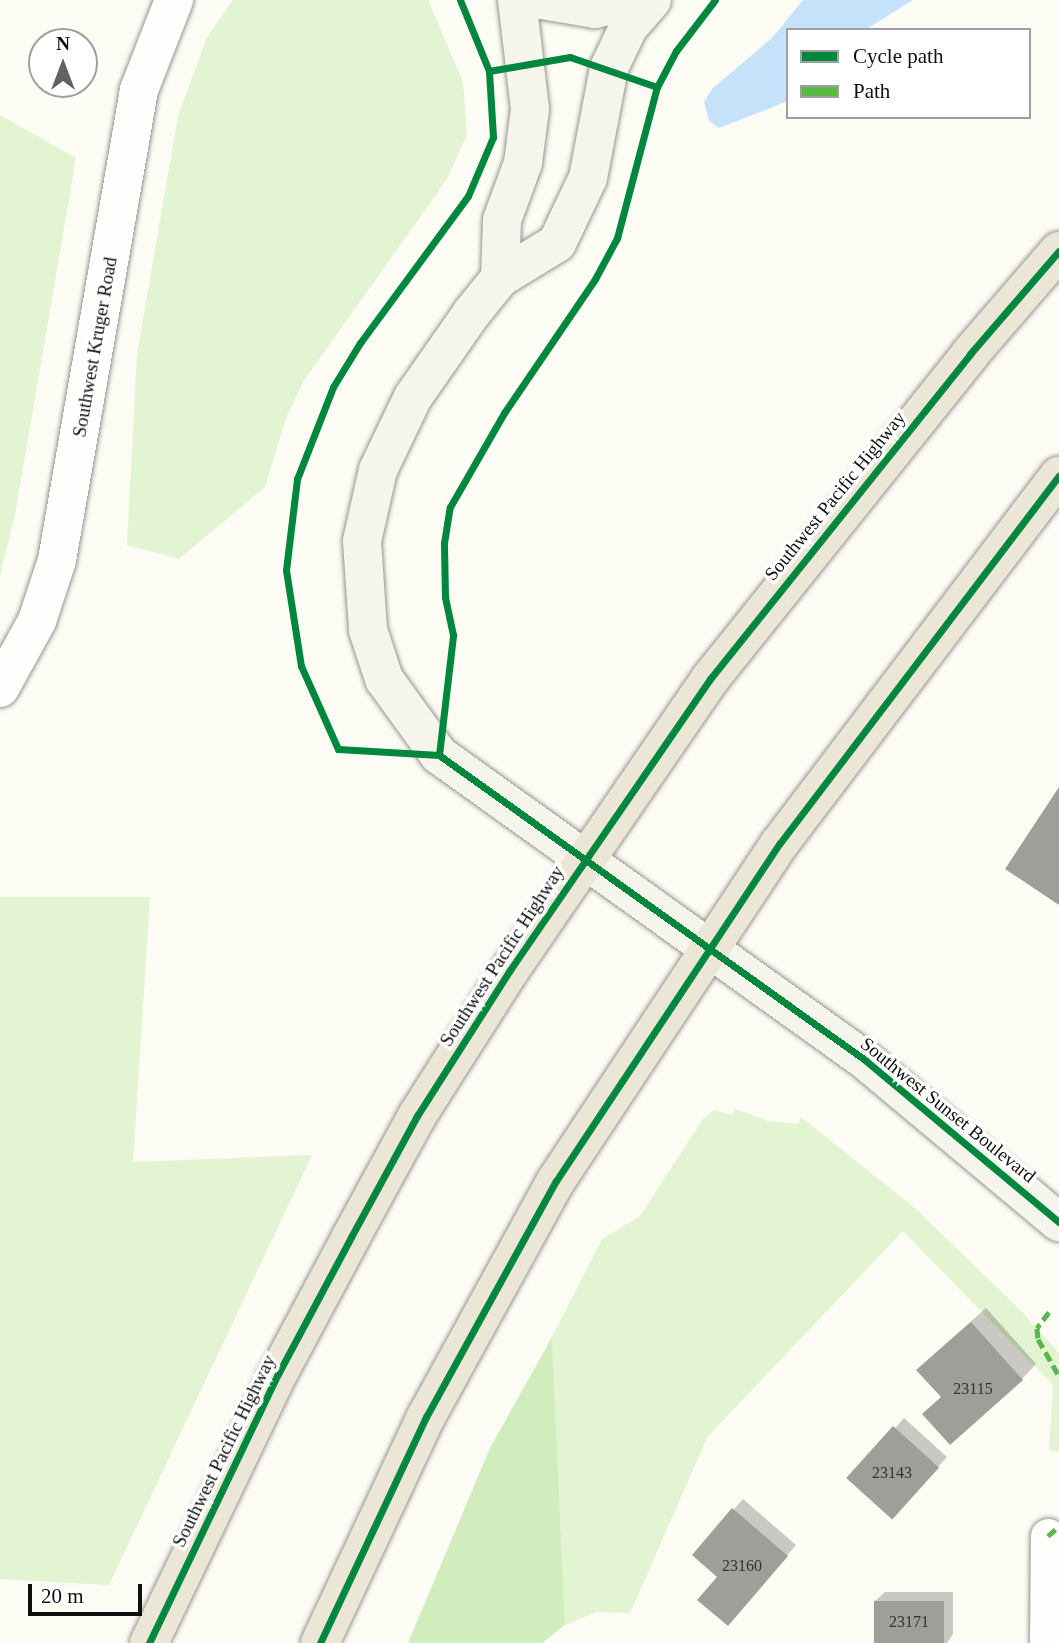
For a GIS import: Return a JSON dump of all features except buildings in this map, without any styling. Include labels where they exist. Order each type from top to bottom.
[{"type":"highway","name":"Southwest Pacific Highway","points":[[149,1643],[278,1374],[417,1116],[583,860],[710,679],[962,364],[1059,251]]},
{"type":"highway","points":[[320,1643],[426,1418],[556,1181],[709,948],[855,741],[1059,476]]},
{"type":"main road","points":[[500,278],[502,220],[523,163],[530,109],[517,0]]},
{"type":"main road","points":[[541,0],[595,9],[636,0]]},
{"type":"main road","points":[[500,278],[557,243],[588,178],[609,68],[629,26],[652,0]]},
{"type":"main road","name":"Southwest Sunset Boulevard","points":[[500,278],[413,397],[378,470],[362,541],[368,630],[384,679],[439,755],[865,1060],[961,1136],[1056,1224]]},
{"type":"street","name":"Southwest Kruger Road","points":[[0,688],[37,621],[57,560],[139,90],[173,0]]},
{"type":"street","points":[[1047,1643],[1048,1536]]},
{"type":"green space","points":[[233,0],[428,0],[463,82],[467,135],[447,179],[303,382],[286,418],[265,487],[179,559],[127,545],[137,354],[178,116],[207,37]]},
{"type":"green space","points":[[0,115],[76,158],[15,515],[0,576]]},
{"type":"green space","points":[[0,897],[150,897],[133,1162],[312,1155],[109,1585],[0,1579]]},
{"type":"green space","points":[[735,1109],[768,1121],[798,1124],[801,1117],[916,1209],[1020,1310],[1059,1353],[1059,1452],[1049,1450],[1053,1385],[903,1231],[708,1436],[630,1613],[597,1612],[565,1625],[552,1337],[602,1239],[640,1216],[703,1119],[714,1110],[732,1115]]},
{"type":"green space","points":[[552,1337],[565,1625],[542,1643],[408,1643],[490,1448]]},
{"type":"water","points":[[803,0],[913,0],[868,28],[786,28],[786,102],[719,128],[709,121],[704,102],[713,88],[772,38]]},
{"type":"marked path","points":[[1049,1312],[1037,1328],[1038,1339],[1059,1376]]},
{"type":"marked path","points":[[1048,1536],[1059,1526]]},
{"type":"cycle path","points":[[439,755],[338,749],[301,666],[286,570],[297,479],[333,387],[360,343],[468,196],[493,137],[489,71],[460,0]]},
{"type":"cycle path","points":[[439,755],[453,635],[445,597],[444,543],[450,507],[504,413],[595,279],[617,238],[657,87],[676,51],[715,0]]},
{"type":"cycle path","points":[[489,71],[570,57],[657,87]]},
{"type":"cycle path","points":[[149,1643],[278,1374],[351,1237],[417,1116],[510,970],[710,679],[970,354],[1059,251]]},
{"type":"cycle path","points":[[320,1643],[426,1417],[556,1181],[780,843],[1059,476]]},
{"type":"cycle path","points":[[439,755],[865,1060],[1059,1222]]}]
